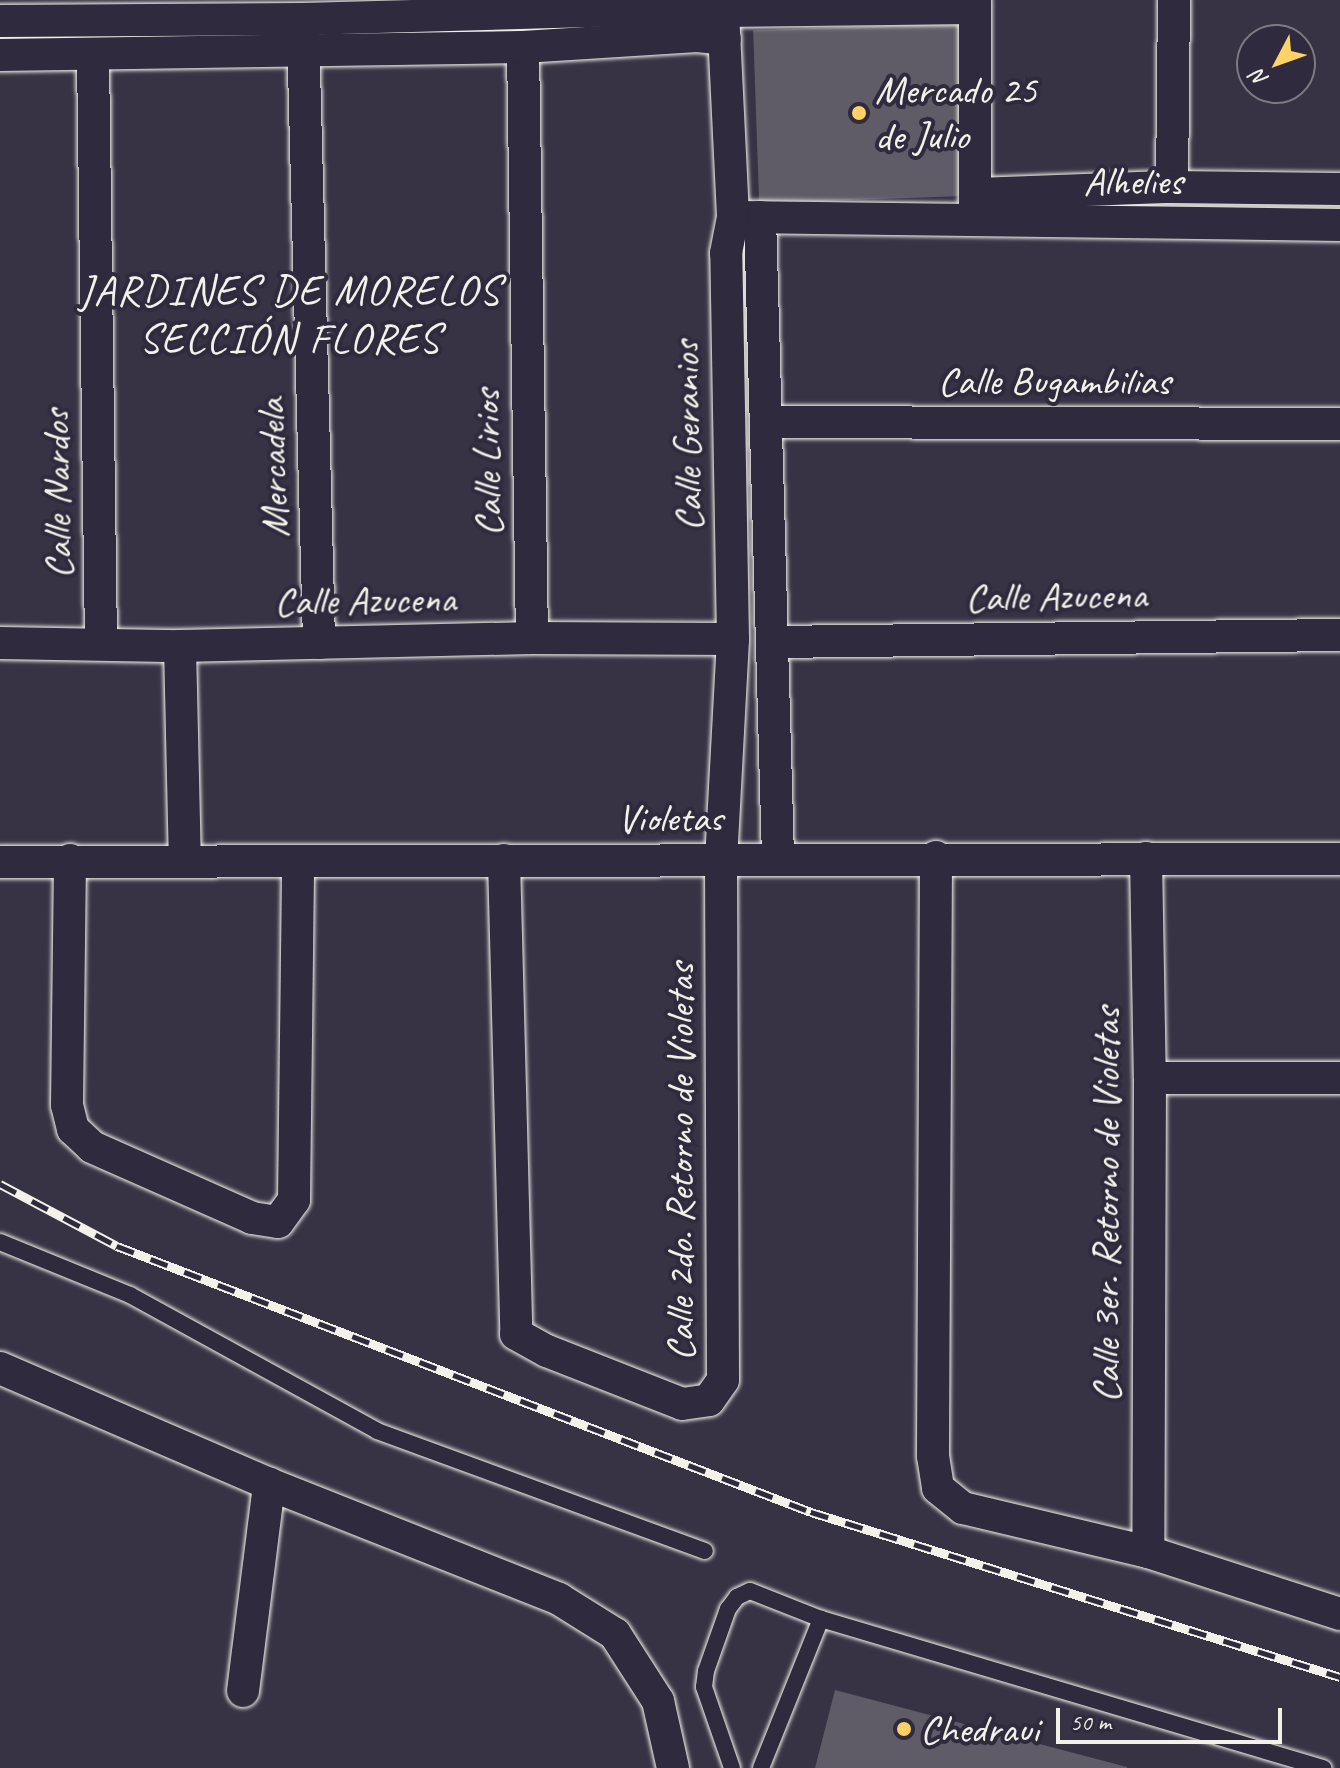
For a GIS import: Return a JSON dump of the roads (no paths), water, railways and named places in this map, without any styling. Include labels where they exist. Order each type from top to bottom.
[{"type":"street","points":[[1172,187],[1174,0]]},
{"type":"street","points":[[0,55],[93,56],[523,47],[697,36],[724,25],[934,4],[974,4],[976,206],[1172,187],[1340,189]]},
{"type":"street","points":[[0,21],[195,20],[303,10],[694,8],[724,25]]},
{"type":"street","name":"Mercadela","points":[[303,10],[319,643]]},
{"type":"street","points":[[195,20],[198,54]]},
{"type":"street","name":"Calle Geranios","points":[[724,25],[767,422],[778,858]]},
{"type":"street","name":"Calle Lirios","points":[[523,47],[532,638]]},
{"type":"street","name":"Calle Nardos","points":[[93,56],[101,642]]},
{"type":"street","points":[[1280,189],[1280,224]]},
{"type":"street","name":"Alhelies","points":[[746,217],[976,206],[1004,222],[1340,225]]},
{"type":"street","name":"Calle Geranios","points":[[721,861],[733,639],[726,253],[746,217]]},
{"type":"street","name":"Calle Bugambilias","points":[[767,422],[1340,424]]},
{"type":"street","points":[[731,530],[770,527]]},
{"type":"street","name":"Calle Azucena","points":[[773,642],[1340,635]]},
{"type":"street","name":"Calle Azucena","points":[[0,643],[101,642],[180,646],[532,638],[733,639]]},
{"type":"street","points":[[180,646],[185,862]]},
{"type":"street","points":[[936,857],[933,1456],[938,1488],[963,1508],[1148,1552],[1340,1614]]},
{"type":"street","name":"Violetas","points":[[0,862],[721,861],[936,857],[1340,859]]},
{"type":"street","name":"Calle 3er. Retorno de Violetas","points":[[1146,858],[1150,1078],[1148,1552]]},
{"type":"street","points":[[70,860],[67,1105],[73,1129],[92,1147],[252,1218],[278,1222],[294,1200],[298,863]]},
{"type":"street","name":"Calle 2do. Retorno de Violetas","points":[[504,860],[516,1334],[547,1351],[682,1404],[709,1400],[723,1380],[721,861]]},
{"type":"street","points":[[1150,1078],[1340,1078]]},
{"type":"street","points":[[0,1368],[269,1484],[559,1599],[615,1634],[658,1701],[673,1768]]},
{"type":"street","points":[[243,1691],[269,1484]]},
{"type":"lane","points":[[0,1242],[130,1295],[377,1431],[705,1551]]},
{"type":"lane","points":[[732,1768],[704,1687],[728,1609],[737,1597],[750,1591],[821,1619],[1323,1768]]},
{"type":"lane","points":[[761,1768],[821,1619]]},
{"type":"railway","points":[[0,1184],[117,1246],[811,1512],[1340,1677]]},
{"type":"place","name":"Mercado 25 de Julio","points":[[859,113]]},
{"type":"place","name":"Chedraui","points":[[904,1729]]},
{"type":"district","name":"JARDINES DE MORELOS SECCIÓN FLORES","points":[[290,315]]}]
